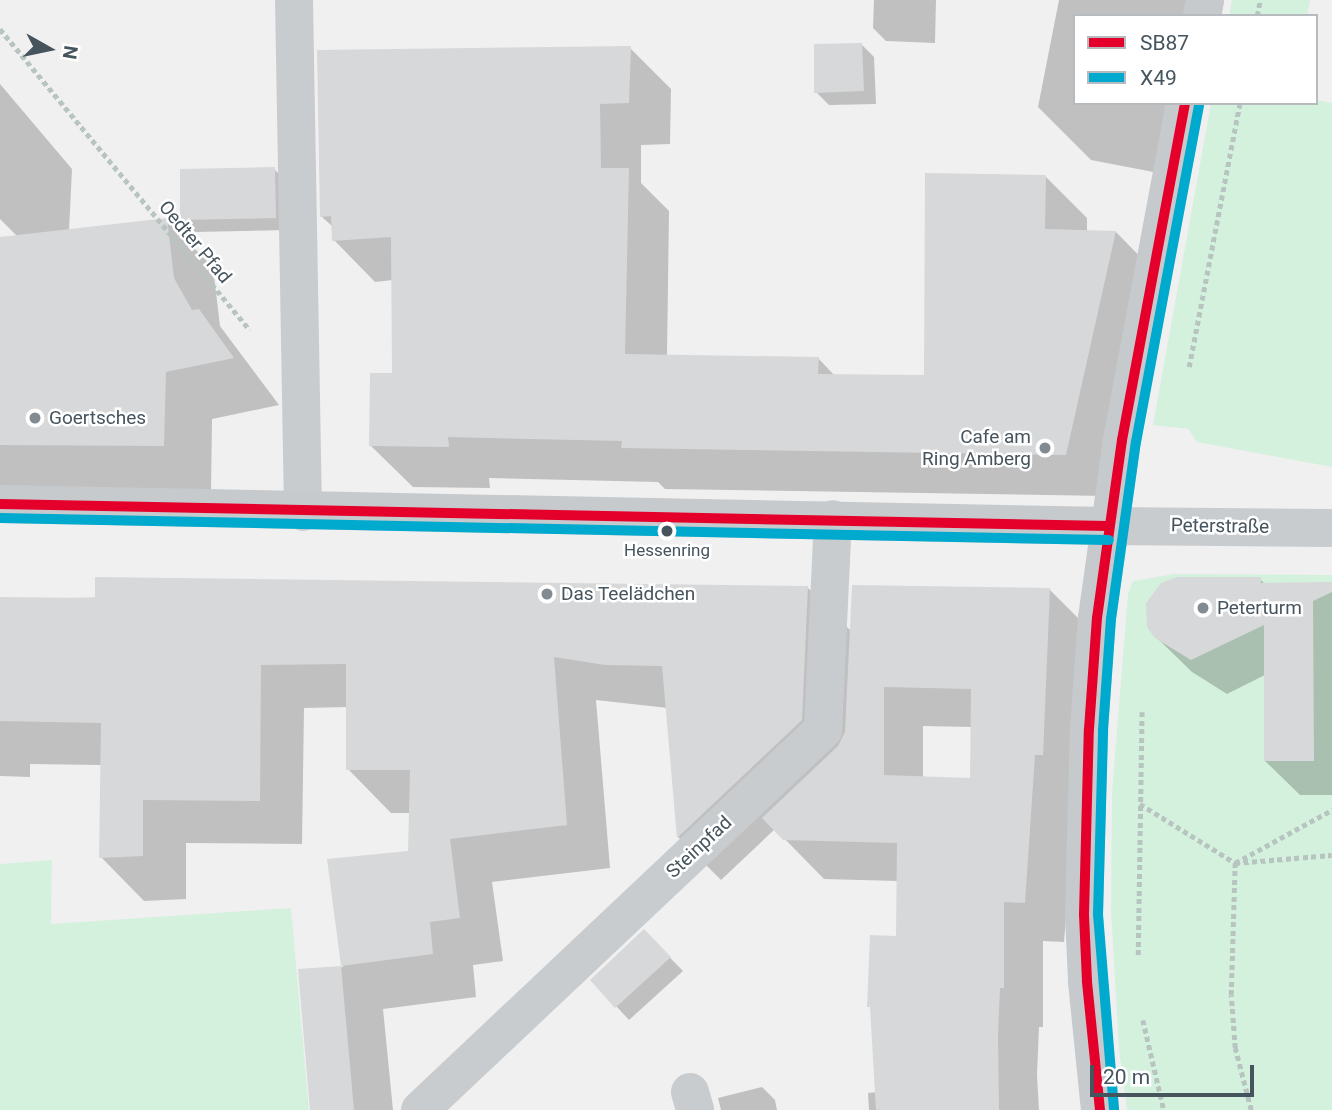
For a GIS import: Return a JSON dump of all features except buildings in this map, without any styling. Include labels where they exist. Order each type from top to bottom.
[{"type":"main road","points":[[1100,1110],[1087,981],[1084,831],[1097,618],[1124,426],[1185,105]]},
{"type":"main road","points":[[0,504],[1109,526]]},
{"type":"street","points":[[294,0],[303,512]]},
{"type":"street","name":"Steinpfad","points":[[421,1110],[823,730],[833,519]]},
{"type":"street","name":"Peterstraße","points":[[1109,526],[1332,528]]},
{"type":"path","name":"Oedter Pfad","points":[[0,29],[252,333]]},
{"type":"path","points":[[1138,958],[1142,704]]},
{"type":"path","points":[[1140,803],[1235,863],[1332,855]]},
{"type":"path","points":[[1235,863],[1332,810]]},
{"type":"path","points":[[1235,863],[1231,995],[1235,1048],[1251,1110]]},
{"type":"path","points":[[1141,1009],[1164,1110]]},
{"type":"green space","points":[[1232,0],[1310,0],[1307,14],[1229,14]]},
{"type":"green space","points":[[1318,100],[1332,103],[1332,467],[1197,442],[1188,429],[1153,425],[1211,105],[1318,105]]},
{"type":"green space","points":[[1174,574],[1332,575],[1332,1110],[1127,1110],[1119,1050],[1111,911],[1112,792],[1128,594],[1133,581]]},
{"type":"green space","points":[[52,860],[51,924],[291,908],[309,1110],[0,1110],[0,864]]},
{"type":"transit line","name":"SB87","points":[[1100,1110],[1087,981],[1084,914],[1089,729],[1097,618],[1122,440],[1185,105]]},
{"type":"transit line","name":"X49","points":[[1114,1109],[1098,914],[1103,730],[1111,619],[1136,442],[1199,106]]},
{"type":"transit line","name":"SB87","points":[[0,504],[1109,526]]},
{"type":"transit line","name":"X49","points":[[0,518],[1109,540]]},
{"type":"place","name":"Goertsches","points":[[35,418]]},
{"type":"place","name":"Cafe am Ring Amberg","points":[[1045,448]]},
{"type":"place","name":"Hessenring","points":[[667,531]]},
{"type":"place","name":"Das Teelädchen","points":[[547,594]]},
{"type":"place","name":"Peterturm","points":[[1203,608]]}]
